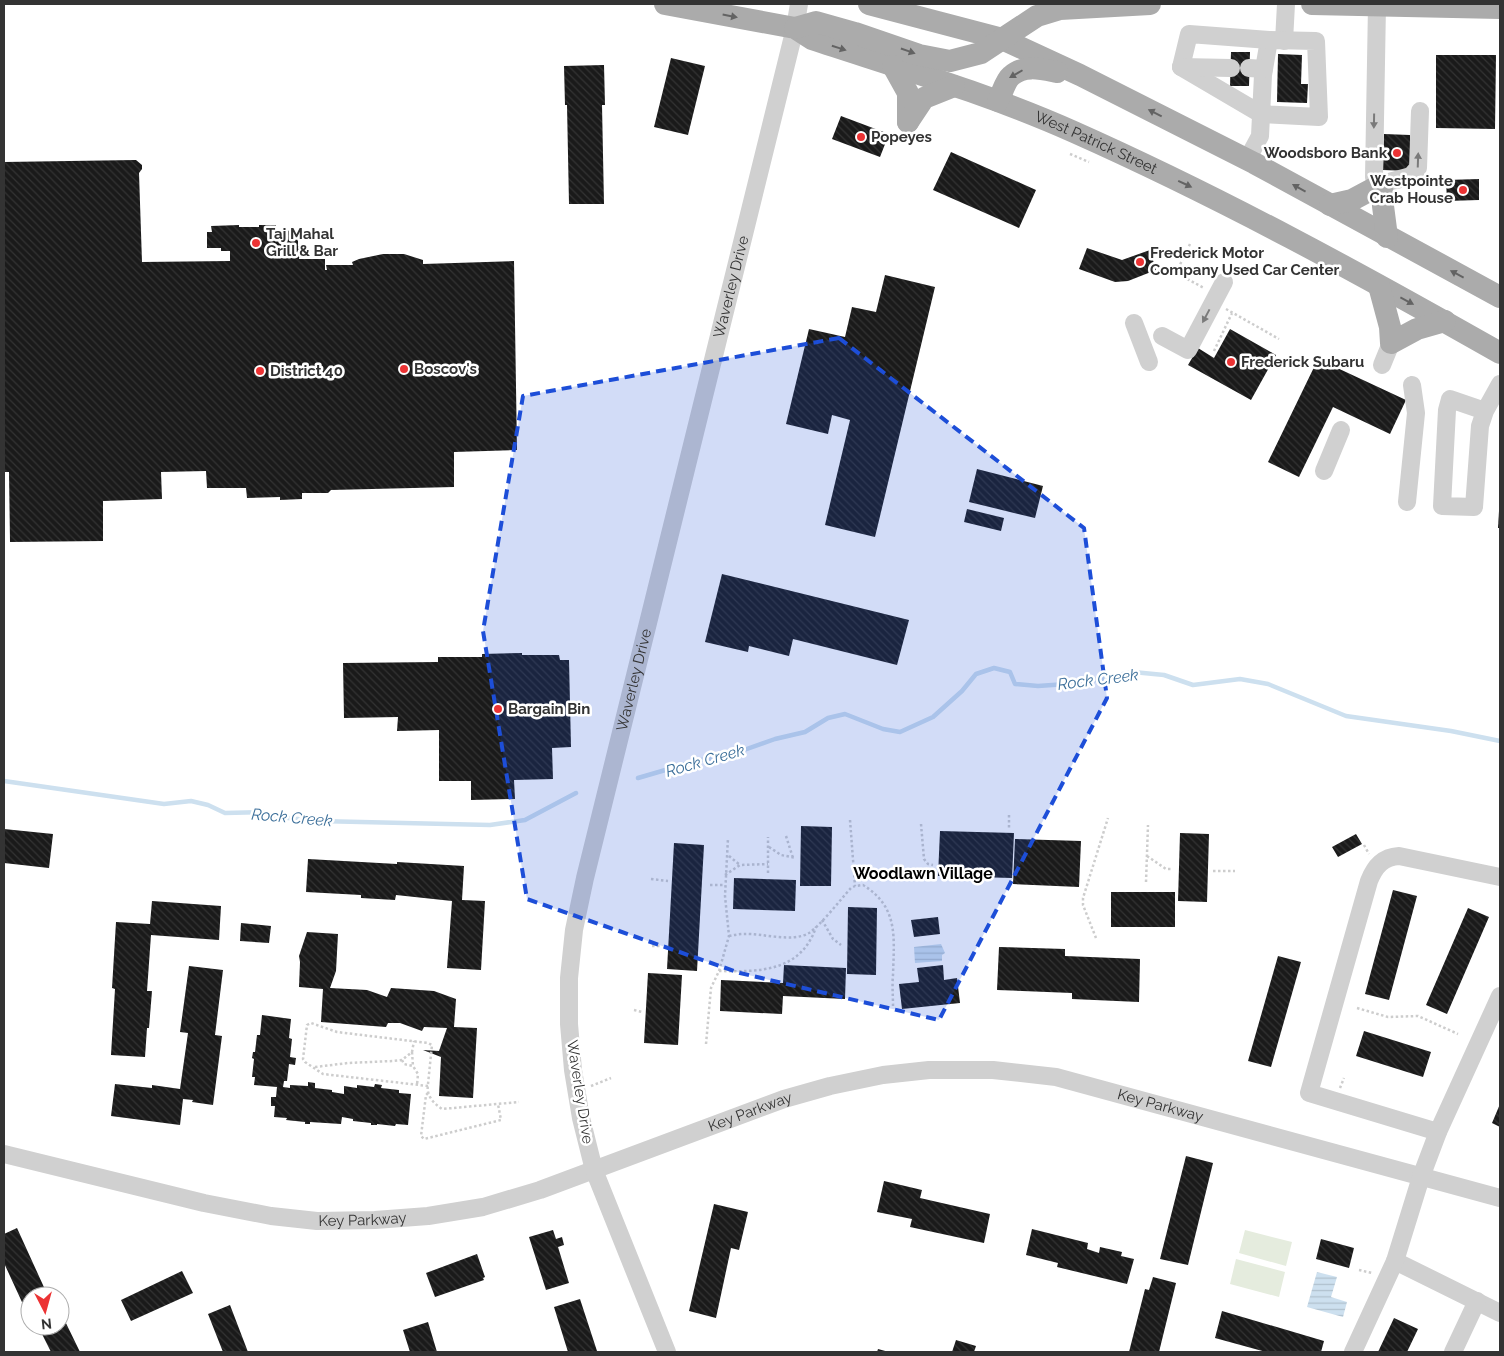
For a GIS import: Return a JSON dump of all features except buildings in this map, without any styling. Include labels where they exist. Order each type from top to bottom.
[{"type":"main road","name":"West Patrick Street","points":[[665,4],[795,28],[812,39],[998,101],[1073,132],[1226,204],[1500,353]]},
{"type":"main road","points":[[869,4],[1002,39],[1247,160],[1387,237],[1494,290]]},
{"type":"main road","points":[[795,28],[816,22],[919,55],[950,62],[981,53],[1037,16],[1060,9],[1150,4]]},
{"type":"main road","points":[[1312,4],[1500,8]]},
{"type":"main road","points":[[893,66],[908,92],[908,122],[924,98],[954,86]]},
{"type":"main road","points":[[998,101],[1010,76],[1031,67],[1080,76]]},
{"type":"main road","points":[[1330,205],[1352,200],[1382,184],[1387,237]]},
{"type":"main road","points":[[1379,286],[1390,326],[1391,343],[1417,329],[1445,322]]},
{"type":"street","name":"Waverley Drive","points":[[667,1352],[594,1170],[581,1118],[573,1070],[569,1024],[569,978],[574,930],[585,878],[800,4]]},
{"type":"street","points":[[1247,160],[1260,136],[1261,114],[1257,68],[1276,41],[1286,4]]},
{"type":"street","points":[[1377,5],[1374,177],[1382,184],[1411,176],[1418,168],[1420,111]]},
{"type":"street","points":[[1189,34],[1276,41],[1316,41],[1319,117],[1261,114],[1181,67],[1189,34]]},
{"type":"street","points":[[1181,67],[1231,68]]},
{"type":"street","points":[[1162,336],[1188,350],[1224,282]]},
{"type":"street","points":[[1134,323],[1149,362]]},
{"type":"street","points":[[1382,365],[1391,343]]},
{"type":"street","points":[[1485,411],[1450,399],[1447,410],[1442,506],[1474,507],[1480,426],[1485,411],[1500,384]]},
{"type":"street","points":[[1407,502],[1416,414],[1412,385]]},
{"type":"street","points":[[1324,471],[1341,430]]},
{"type":"street","points":[[1438,1132],[1309,1093],[1369,880],[1377,866],[1388,858],[1399,856],[1500,877]]},
{"type":"street","points":[[1353,1352],[1395,1261],[1421,1177],[1438,1132],[1500,996]]},
{"type":"street","name":"Key Parkway","points":[[4,1154],[204,1203],[272,1216],[317,1221],[374,1220],[428,1216],[482,1207],[540,1190],[784,1100],[830,1086],[883,1075],[929,1070],[993,1070],[1056,1077],[1500,1198]]},
{"type":"street","points":[[1395,1261],[1500,1313]]},
{"type":"street","points":[[1453,1352],[1477,1301]]},
{"type":"path","points":[[1070,154],[1089,162]]},
{"type":"path","points":[[1214,351],[1232,313]]},
{"type":"path","points":[[1009,815],[1009,830]]},
{"type":"path","points":[[1096,938],[1083,905],[1083,898],[1108,818]]},
{"type":"path","points":[[850,820],[855,886]]},
{"type":"path","points":[[921,824],[924,859],[928,864],[933,865]]},
{"type":"path","points":[[1146,882],[1148,825]]},
{"type":"path","points":[[768,846],[776,853],[794,858],[786,836]]},
{"type":"path","points":[[768,837],[768,873]]},
{"type":"path","points":[[706,1044],[711,988],[719,971],[729,936],[726,922],[725,885],[728,838]]},
{"type":"path","points":[[1364,845],[1371,857]]},
{"type":"path","points":[[728,854],[740,865]]},
{"type":"path","points":[[1147,856],[1166,869],[1173,869]]},
{"type":"path","points":[[725,875],[740,865],[768,864]]},
{"type":"path","points":[[1213,871],[1235,871]]},
{"type":"path","points":[[651,879],[668,881]]},
{"type":"path","points":[[710,885],[725,885]]},
{"type":"path","points":[[729,936],[744,934],[798,936],[810,932],[855,886],[863,885],[878,896],[884,904],[892,923],[895,950],[893,1006]]},
{"type":"path","points":[[822,920],[833,939],[841,945]]},
{"type":"path","points":[[719,971],[764,971],[786,962],[805,949],[813,937],[817,926]]},
{"type":"path","points":[[652,946],[662,946]]},
{"type":"path","points":[[1357,1008],[1388,1017],[1418,1016],[1458,1034]]},
{"type":"path","points":[[634,1010],[642,1012]]},
{"type":"path","points":[[428,1086],[323,1074],[303,1059],[308,1025],[311,1023],[337,1032],[414,1041],[432,1045],[428,1093],[421,1136],[424,1139],[501,1120],[498,1104]]},
{"type":"path","points":[[414,1041],[412,1052],[413,1066],[418,1074],[417,1085]]},
{"type":"path","points":[[314,1067],[348,1063],[393,1062],[402,1060],[412,1052]]},
{"type":"path","points":[[402,1060],[404,1064],[413,1066]]},
{"type":"path","points":[[590,1086],[611,1078]]},
{"type":"path","points":[[1338,1090],[1344,1078]]},
{"type":"path","points":[[428,1093],[436,1104],[446,1109],[519,1102]]},
{"type":"path","points":[[1359,1270],[1373,1274]]},
{"type":"highlighted area","points":[[839,338],[1084,528],[1107,698],[939,1020],[740,973],[527,899],[483,631],[523,396]]},
{"type":"shaded area","points":[[1245,1230],[1292,1242],[1286,1266],[1239,1253]]},
{"type":"shaded area","points":[[1236,1259],[1285,1272],[1279,1297],[1230,1284]]},
{"type":"water","points":[[941,944],[945,953],[942,955],[942,961],[915,963],[914,947]]},
{"type":"water","points":[[1317,1272],[1337,1277],[1331,1297],[1347,1302],[1343,1317],[1307,1307]]},
{"type":"waterway","name":"Rock Creek","points":[[638,778],[696,761],[730,755],[775,739],[805,732],[828,718],[845,714],[883,729],[900,732],[933,717],[962,691],[976,674],[994,668],[1010,672],[1015,684],[1038,686],[1081,683],[1133,672],[1164,675],[1193,685],[1240,679],[1268,684],[1346,716],[1451,731],[1500,741]]},
{"type":"waterway","name":"Rock Creek","points":[[4,781],[164,804],[191,801],[208,805],[225,813],[263,812],[278,817],[318,821],[490,825],[525,820],[576,793]]},
{"type":"place","name":"Popeyes","points":[[861,137]]},
{"type":"place","name":"Woodsboro Bank","points":[[1397,153]]},
{"type":"place","name":"Westpointe Crab House","points":[[1463,190]]},
{"type":"place","name":"Taj Mahal Grill & Bar","points":[[256,243]]},
{"type":"place","name":"Frederick Motor Company Used Car Center","points":[[1140,262]]},
{"type":"place","name":"Frederick Subaru","points":[[1231,362]]},
{"type":"place","name":"Boscov's","points":[[404,369]]},
{"type":"place","name":"District 40","points":[[260,371]]},
{"type":"place","name":"Bargain Bin","points":[[498,709]]},
{"type":"district","name":"Woodlawn Village","points":[[923,873]]}]
